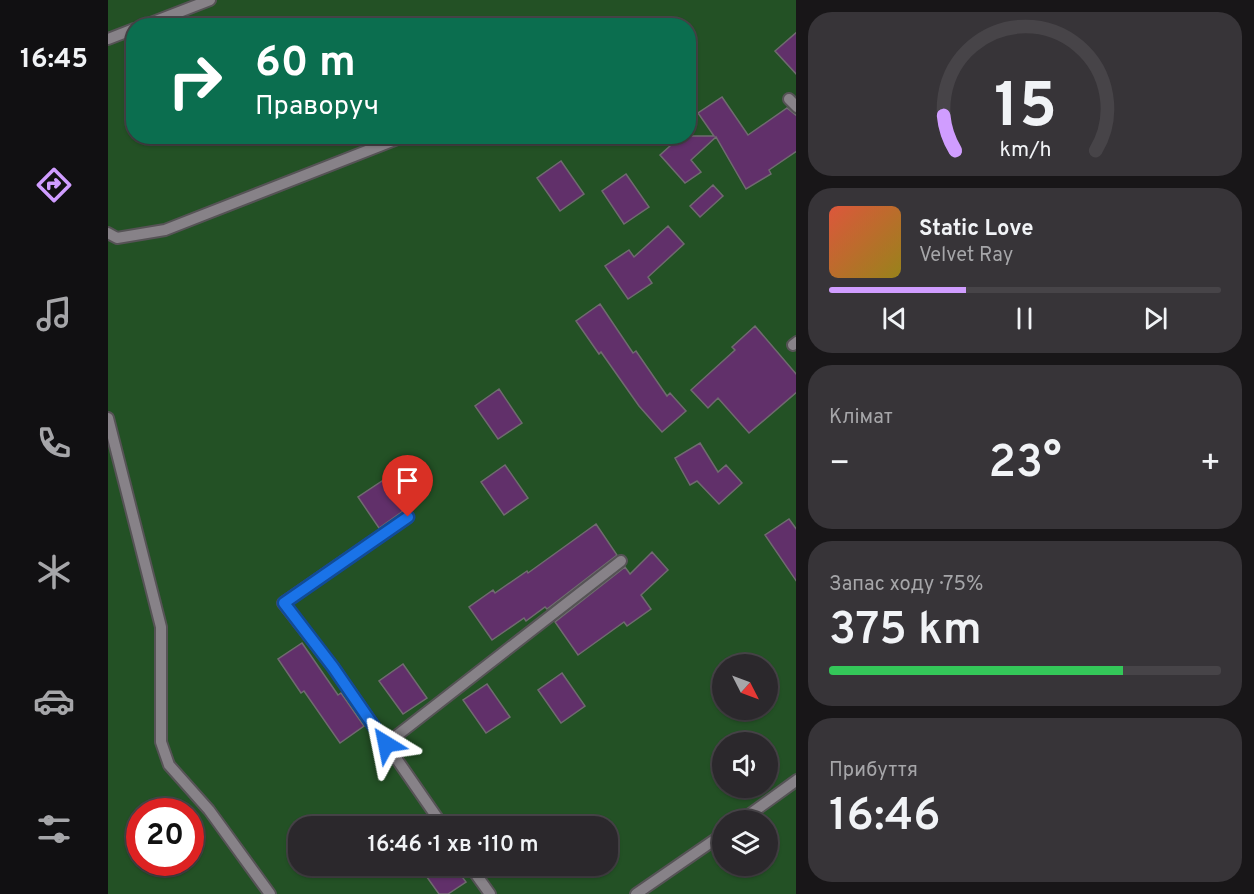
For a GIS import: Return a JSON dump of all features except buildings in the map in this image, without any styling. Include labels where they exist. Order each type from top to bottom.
[{"type":"street","points":[[164,18],[210,0]]},
{"type":"street","points":[[108,39],[126,32]]},
{"type":"street","points":[[108,233],[117,238],[165,230],[385,144]]},
{"type":"street","points":[[108,418],[161,627],[161,742],[170,765],[209,810],[270,894]]},
{"type":"street","points":[[408,517],[284,603],[333,667],[436,816]]},
{"type":"street","points":[[386,744],[621,561]]},
{"type":"street","points":[[756,810],[796,780]]},
{"type":"street","points":[[636,894],[712,842]]},
{"type":"street","points":[[477,876],[490,894]]},
{"type":"green space","points":[[108,0],[796,0],[796,894],[108,894]]},
{"type":"route","points":[[386,744],[333,667],[284,603],[408,517]]}]
